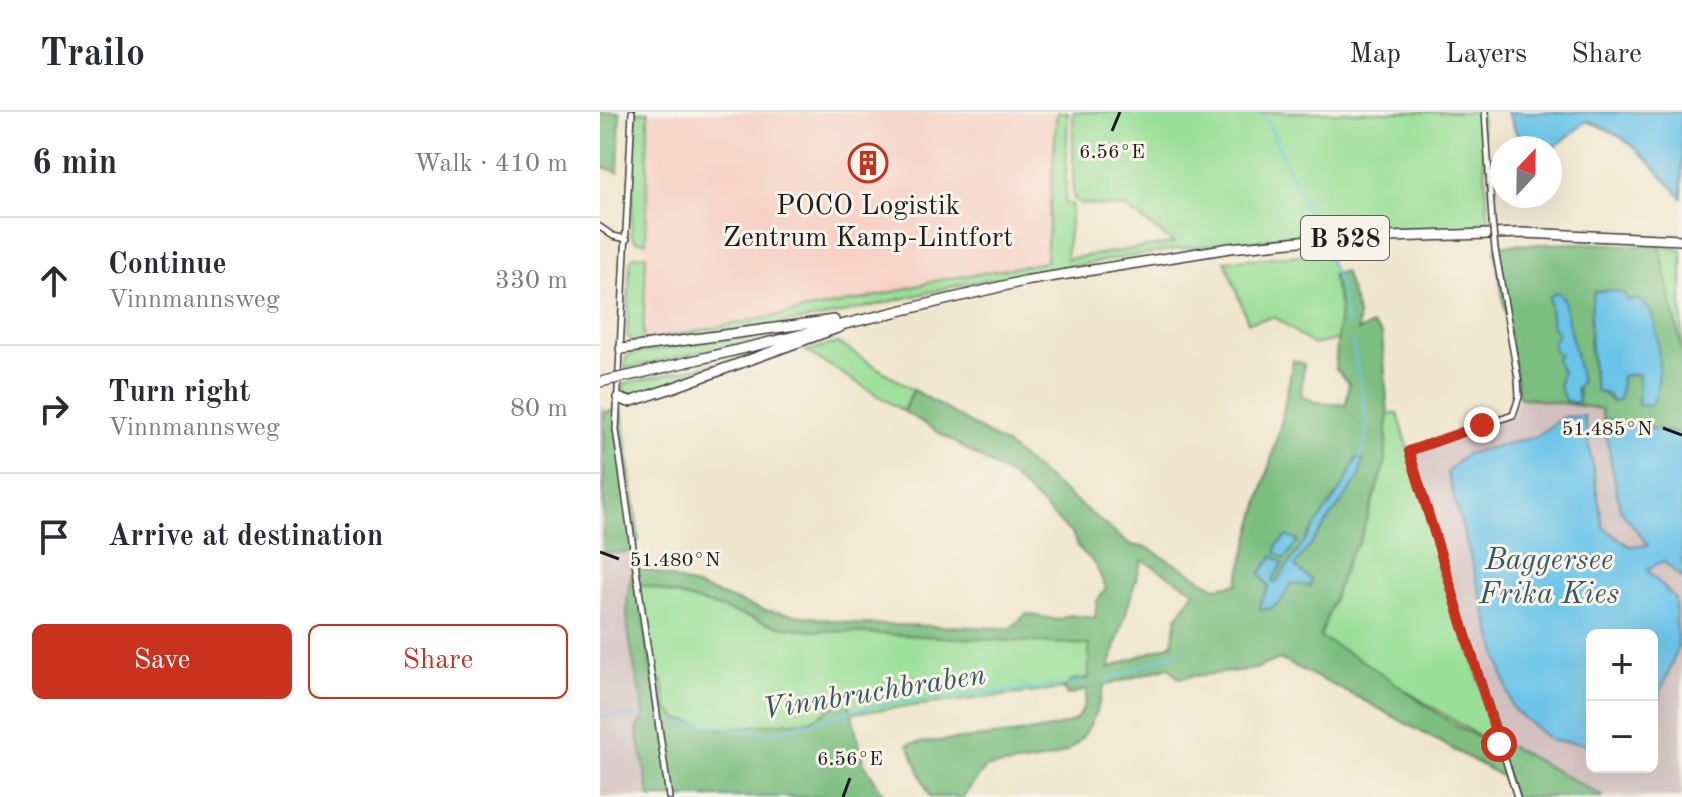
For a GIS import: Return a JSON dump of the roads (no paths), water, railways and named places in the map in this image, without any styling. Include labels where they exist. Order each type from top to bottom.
[{"type":"highway","name":"B 528","points":[[600,382],[857,318],[1024,281],[1157,258],[1302,240],[1523,233],[1682,242]]},
{"type":"highway","points":[[621,349],[857,318]]},
{"type":"highway","points":[[618,398],[629,402],[684,384],[815,339],[857,318]]},
{"type":"street","points":[[632,112],[618,447],[669,797]]},
{"type":"street","points":[[1485,112],[1495,249],[1519,397],[1513,415],[1409,451],[1517,797]]},
{"type":"street","points":[[600,227],[613,236],[627,239]]},
{"type":"water","points":[[1507,112],[1682,112],[1682,198],[1629,144],[1587,121],[1562,141],[1562,136],[1517,134]]},
{"type":"water","points":[[1610,290],[1624,294],[1628,301],[1636,299],[1642,303],[1653,319],[1658,344],[1658,375],[1650,406],[1638,405],[1639,374],[1621,376],[1620,398],[1613,403],[1608,394],[1596,391],[1590,342],[1592,305],[1594,292]]},
{"type":"water","points":[[1557,292],[1563,297],[1581,382],[1576,389],[1579,403],[1565,401],[1559,385],[1562,372],[1556,359],[1560,354],[1554,351],[1553,341],[1558,333],[1552,326],[1549,297]]},
{"type":"water","name":"Baggersee Frika Kies","points":[[1584,416],[1603,527],[1629,546],[1648,545],[1620,509],[1603,419],[1682,434],[1682,578],[1663,561],[1647,570],[1675,599],[1678,648],[1659,696],[1658,712],[1658,629],[1586,629],[1586,744],[1551,741],[1512,708],[1447,472],[1466,454],[1537,436],[1563,417]]},
{"type":"water","points":[[1357,458],[1363,460],[1359,478],[1295,566],[1311,580],[1310,586],[1291,583],[1277,605],[1261,610],[1260,603],[1269,587],[1260,574],[1273,556],[1283,563],[1272,581],[1275,584],[1345,483]]},
{"type":"water","points":[[1287,536],[1298,541],[1285,559],[1276,553],[1277,545]]},
{"type":"waterway","points":[[1259,112],[1268,123],[1315,230]]},
{"type":"waterway","points":[[1324,248],[1341,289],[1348,325]]},
{"type":"waterway","points":[[1352,342],[1368,424],[1360,459]]},
{"type":"waterway","name":"Vinnbruchbraben","points":[[1108,680],[1184,649]]},
{"type":"waterway","name":"Vinnbruchbraben","points":[[668,721],[773,733],[875,705],[1085,683]]},
{"type":"waterway","name":"Vinnbruchbraben","points":[[600,717],[636,716],[649,719]]},
{"type":"place","name":"POCO Logistik Zentrum Kamp-Lintfort","points":[[868,163]]}]
